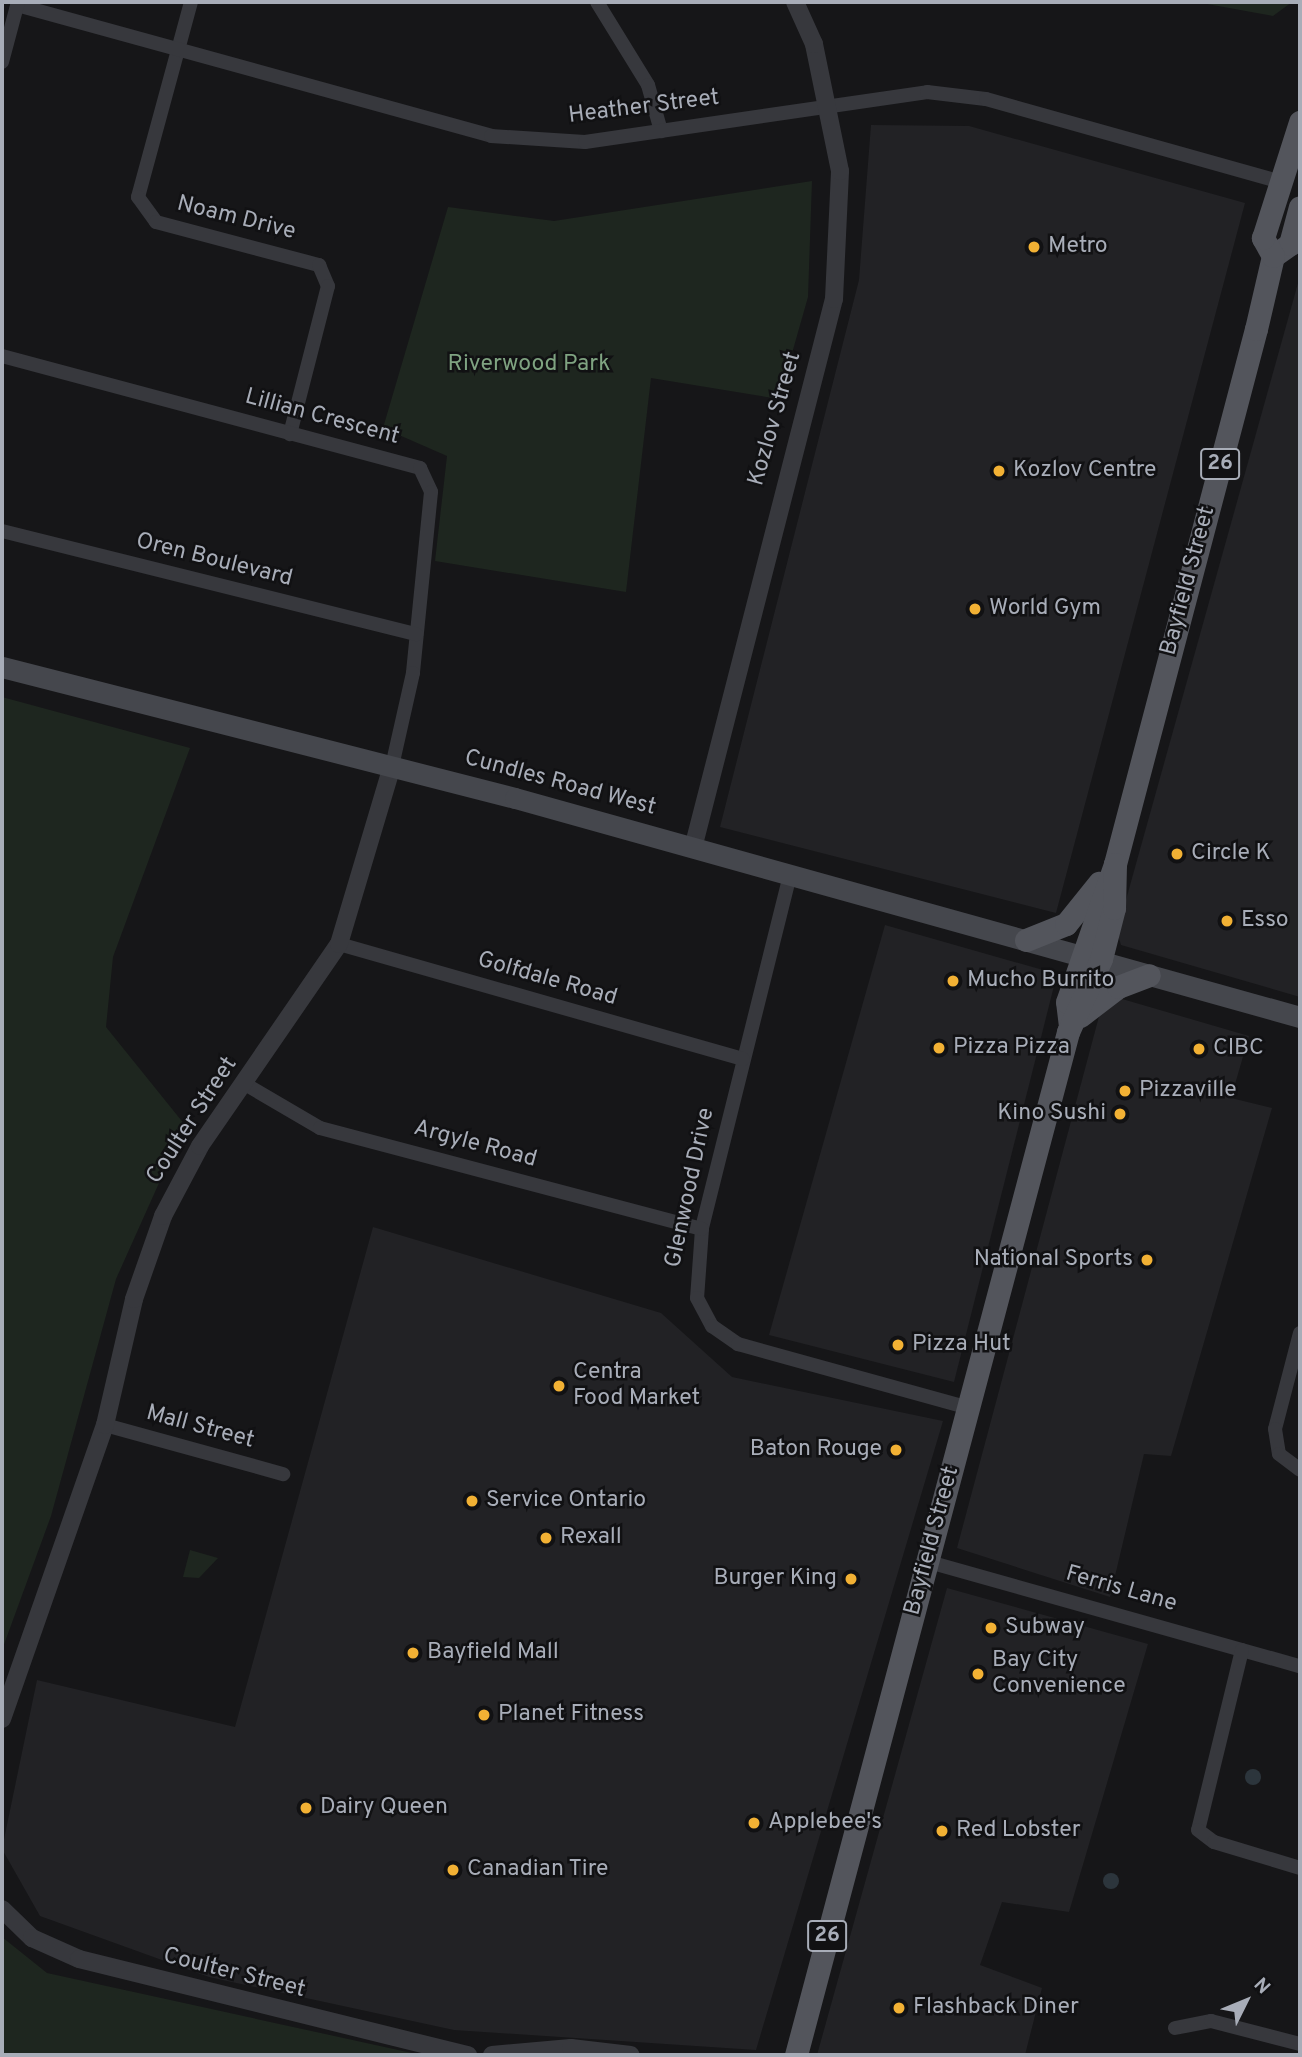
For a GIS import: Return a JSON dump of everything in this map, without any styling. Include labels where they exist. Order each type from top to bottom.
[{"type":"main road","name":"Bayfield Street","points":[[1273,256],[1263,238],[1300,122]]},
{"type":"main road","name":"Bayfield Street","points":[[796,2055],[1070,1026],[1092,957],[1114,908],[1115,864],[1273,256],[1290,244],[1300,207]]},
{"type":"main road","name":"Cundles Road West","points":[[2,667],[391,765],[1092,957],[1300,1017]]},
{"type":"main road","points":[[1026,940],[1066,924],[1115,864]]},
{"type":"main road","points":[[1070,1026],[1098,999],[1149,975]]},
{"type":"street","name":"Noam Drive","points":[[191,2],[138,197],[156,222],[319,265],[328,286],[290,434]]},
{"type":"street","points":[[597,2],[648,85],[661,131]]},
{"type":"street","name":"Kozlov Street","points":[[693,848],[834,299],[840,171],[829,105],[814,44],[794,2]]},
{"type":"street","name":"Heather Street","points":[[17,3],[178,51],[491,136],[585,142],[928,92],[986,99],[1281,182]]},
{"type":"street","points":[[2,62],[17,3]]},
{"type":"street","name":"Lillian Crescent","points":[[2,356],[419,468],[430,492],[416,634],[391,765]]},
{"type":"street","name":"Oren Boulevard","points":[[2,531],[416,634]]},
{"type":"street","name":"Coulter Street","points":[[2,1719],[105,1425],[134,1299],[163,1216],[194,1155],[339,944],[391,765]]},
{"type":"street","name":"Glenwood Drive","points":[[790,875],[702,1229],[697,1298],[724,1338],[766,1355],[968,1408]]},
{"type":"street","name":"Golfdale Road","points":[[339,944],[743,1059]]},
{"type":"street","name":"Argyle Road","points":[[245,1084],[320,1128],[702,1229]]},
{"type":"street","points":[[1300,1333],[1275,1429],[1279,1454],[1300,1470]]},
{"type":"street","name":"Mall Street","points":[[105,1425],[283,1474]]},
{"type":"street","name":"Ferris Lane","points":[[929,1562],[1300,1666]]},
{"type":"street","points":[[1242,1650],[1198,1830],[1214,1842],[1300,1868]]},
{"type":"street","name":"Coulter Street","points":[[2,1909],[32,1938],[79,1959],[468,2055]]},
{"type":"street","points":[[1175,2028],[1211,2021],[1300,2044]]},
{"type":"street","points":[[492,2055],[571,2048],[631,2055]]},
{"type":"shaded area","points":[[871,125],[969,126],[1245,203],[1056,913],[720,827],[859,280]]},
{"type":"shaded area","points":[[1300,276],[1300,997],[1121,945],[1117,932]]},
{"type":"shaded area","points":[[885,925],[1057,974],[954,1382],[769,1335]]},
{"type":"shaded area","points":[[1105,994],[1249,1036],[1231,1098],[1272,1108],[1171,1456],[1144,1454],[1110,1597],[957,1548]]},
{"type":"shaded area","points":[[373,1227],[661,1313],[732,1377],[943,1421],[756,2050],[454,2030],[209,1977],[40,1916],[2,1849],[37,1680],[235,1727]]},
{"type":"shaded area","points":[[947,1588],[1148,1644],[1069,1912],[1002,1902],[980,1965],[1042,1988],[1025,2055],[817,2055]]},
{"type":"shaded area","points":[[1253,1769],[1261,1777],[1253,1785],[1245,1777]]},
{"type":"shaded area","points":[[1111,1873],[1117,1875],[1117,1887],[1111,1889],[1105,1887],[1103,1881],[1105,1875]]},
{"type":"green space","points":[[1196,2],[1292,2],[1273,16]]},
{"type":"green space","name":"Riverwood Park","points":[[812,181],[808,297],[779,399],[651,378],[626,592],[435,561],[447,456],[383,428],[448,207],[554,221]]},
{"type":"green space","points":[[2,697],[190,748],[113,957],[106,1027],[185,1125],[116,1279],[51,1516],[2,1650]]},
{"type":"green space","points":[[190,1550],[218,1558],[199,1578],[183,1577]]},
{"type":"green space","points":[[2,1937],[47,1973],[421,2055],[2,2055]]},
{"type":"place","name":"Metro","points":[[1034,247]]},
{"type":"place","name":"Kozlov Centre","points":[[999,471]]},
{"type":"place","name":"World Gym","points":[[975,609]]},
{"type":"place","name":"Circle K","points":[[1177,854]]},
{"type":"place","name":"Esso","points":[[1227,921]]},
{"type":"place","name":"Mucho Burrito","points":[[953,981]]},
{"type":"place","name":"Pizza Pizza","points":[[939,1048]]},
{"type":"place","name":"CIBC","points":[[1199,1049]]},
{"type":"place","name":"Pizzaville","points":[[1125,1091]]},
{"type":"place","name":"Kino Sushi","points":[[1120,1114]]},
{"type":"place","name":"National Sports","points":[[1147,1260]]},
{"type":"place","name":"Pizza Hut","points":[[898,1345]]},
{"type":"place","name":"Centra Food Market","points":[[559,1386]]},
{"type":"place","name":"Baton Rouge","points":[[896,1450]]},
{"type":"place","name":"Service Ontario","points":[[472,1501]]},
{"type":"place","name":"Rexall","points":[[546,1538]]},
{"type":"place","name":"Burger King","points":[[851,1579]]},
{"type":"place","name":"Subway","points":[[991,1628]]},
{"type":"place","name":"Bayfield Mall","points":[[413,1653]]},
{"type":"place","name":"Bay City Convenience","points":[[978,1674]]},
{"type":"place","name":"Planet Fitness","points":[[484,1715]]},
{"type":"place","name":"Dairy Queen","points":[[306,1808]]},
{"type":"place","name":"Applebee's","points":[[754,1823]]},
{"type":"place","name":"Red Lobster","points":[[942,1831]]},
{"type":"place","name":"Canadian Tire","points":[[453,1870]]},
{"type":"place","name":"Flashback Diner","points":[[899,2008]]}]
